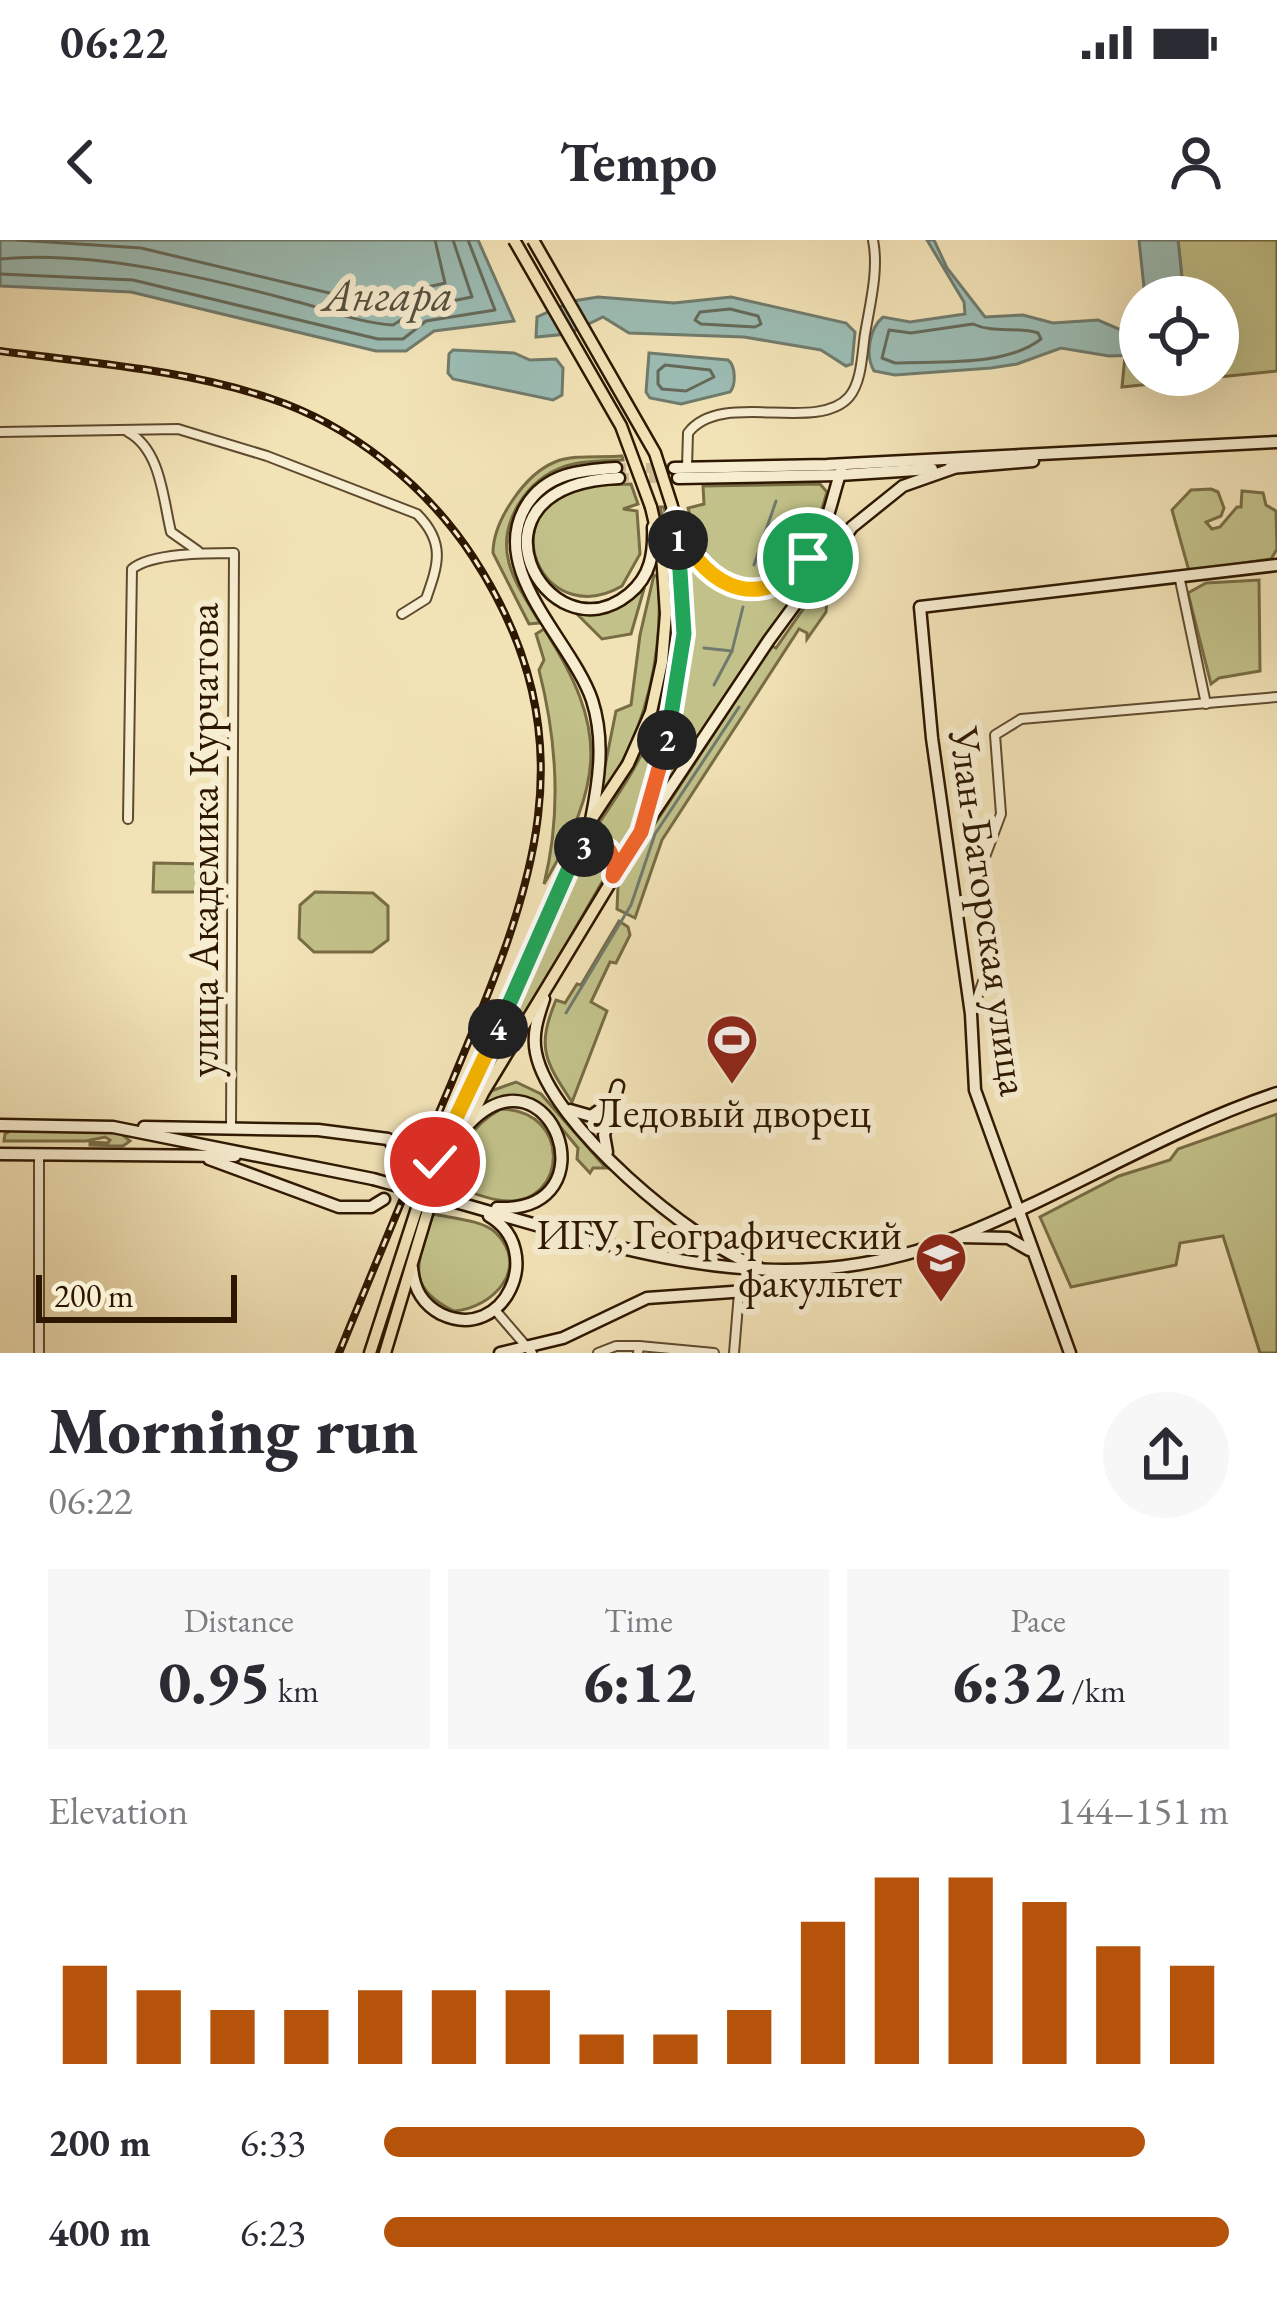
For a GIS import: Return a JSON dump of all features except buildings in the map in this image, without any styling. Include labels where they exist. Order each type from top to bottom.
[{"type":"main road","points":[[514,240],[621,426],[652,512],[666,594],[657,690],[638,745],[591,820],[434,1180],[641,832],[769,640],[852,526],[897,490],[955,468]]},
{"type":"main road","points":[[533,240],[655,453],[682,541],[701,567],[729,584],[758,589],[780,582],[804,562],[821,535],[838,472]]},
{"type":"main road","points":[[680,471],[838,472],[1277,442]]},
{"type":"main road","points":[[680,471],[955,468],[1078,454]]},
{"type":"main road","points":[[591,820],[600,768],[594,706],[584,678],[526,584],[515,539],[524,509],[546,484],[571,472],[618,473],[569,484],[540,507],[527,544],[539,583],[573,606],[595,607],[619,601],[637,587],[651,566],[652,512]]},
{"type":"main road","points":[[641,832],[671,722],[682,650],[684,602],[674,512]]},
{"type":"main road","points":[[1180,580],[1277,565]]},
{"type":"main road","name":"Улан-Баторская улица","points":[[1070,1353],[975,1090],[971,1014],[946,850],[920,607],[1180,580]]},
{"type":"main road","points":[[569,868],[585,847],[594,844],[612,854],[613,876]]},
{"type":"main road","points":[[555,973],[536,1026],[535,1049],[547,1081],[563,1104],[624,1178],[721,1247],[758,1267],[785,1271]]},
{"type":"main road","points":[[563,1104],[576,1114],[592,1116],[608,1106],[618,1086],[603,1140],[614,1165]]},
{"type":"main road","points":[[500,1353],[530,1350],[563,1338],[647,1298],[783,1288],[957,1237],[1218,1112],[1277,1093]]},
{"type":"main road","points":[[441,1198],[495,1208],[520,1207],[550,1189],[562,1165],[558,1130],[546,1115],[521,1102],[488,1108],[460,1137]]},
{"type":"main road","points":[[113,1126],[373,1179],[672,1260],[731,1270],[844,1268]]},
{"type":"main road","points":[[2,1127],[350,1132],[388,1138],[396,1149],[397,1170]]},
{"type":"main road","points":[[3,1151],[292,1161]]},
{"type":"main road","points":[[195,1155],[339,1207],[371,1208],[384,1199]]},
{"type":"main road","points":[[414,1251],[414,1283],[432,1308],[445,1316],[470,1320],[496,1310],[508,1296],[517,1276],[513,1240],[493,1218],[441,1198]]},
{"type":"main road","points":[[370,1353],[423,1209],[386,1353]]},
{"type":"main road","points":[[957,1237],[1008,1238],[1031,1251]]},
{"type":"street","points":[[680,471],[688,434],[707,417],[826,409],[849,398],[859,374],[868,315],[875,265],[873,240]]},
{"type":"street","points":[[0,432],[162,428],[212,437],[417,514],[428,525],[439,560],[426,599],[401,614]]},
{"type":"street","points":[[126,432],[140,439],[150,453],[171,532],[202,553]]},
{"type":"street","points":[[128,820],[131,569],[140,562],[202,553]]},
{"type":"street","name":"улица Академика Курчатова","points":[[202,553],[234,553],[231,1128]]},
{"type":"street","points":[[1180,580],[1206,704]]},
{"type":"street","points":[[971,1014],[985,976],[987,953],[979,873],[1000,814],[995,735],[1022,719],[1277,697]]},
{"type":"street","points":[[39,1154],[39,1353]]},
{"type":"street","points":[[734,1353],[739,1293]]},
{"type":"street","points":[[496,1310],[530,1350]]},
{"type":"street","points":[[598,1353],[616,1346],[714,1353]]},
{"type":"shaded area","points":[[1178,240],[1277,240],[1277,371],[1239,375],[1239,276],[1182,276]]},
{"type":"shaded area","points":[[622,456],[623,460],[580,463],[552,472],[519,504],[507,548],[515,579],[540,623],[529,624],[493,553],[505,513],[522,488],[555,462]]},
{"type":"shaded area","points":[[631,484],[638,504],[623,509],[637,511],[640,554],[622,586],[595,596],[572,594],[553,584],[540,568],[534,548],[535,527],[546,508],[574,489]]},
{"type":"shaded area","points":[[820,484],[827,492],[807,546],[789,569],[762,580],[733,579],[722,571],[704,549],[688,508],[704,504],[703,486]]},
{"type":"shaded area","points":[[1191,490],[1218,492],[1224,508],[1221,516],[1206,522],[1212,529],[1241,507],[1242,491],[1263,493],[1266,505],[1276,511],[1277,549],[1271,559],[1189,571],[1172,510]]},
{"type":"shaded area","points":[[660,507],[664,507],[672,551],[676,595],[672,685],[652,773],[619,856],[611,843],[588,840],[640,757],[668,674],[673,590]]},
{"type":"shaded area","points":[[819,547],[827,552],[661,793],[688,670],[689,558],[700,569],[767,590]]},
{"type":"shaded area","points":[[829,572],[826,612],[807,639],[807,633],[799,629],[662,840],[635,918],[617,909],[618,886],[649,833],[768,651],[776,648]]},
{"type":"shaded area","points":[[654,575],[658,577],[658,633],[649,689],[631,743],[604,791],[601,786],[616,711],[631,705]]},
{"type":"shaded area","points":[[1259,580],[1260,671],[1219,678],[1211,684],[1188,593],[1206,583]]},
{"type":"shaded area","points":[[644,589],[631,634],[602,639],[576,613],[610,610]]},
{"type":"shaded area","points":[[544,629],[580,697],[591,756],[578,815],[544,884],[555,803],[550,723],[539,670],[544,660],[536,634]]},
{"type":"shaded area","points":[[590,851],[607,858],[605,877],[472,1107],[581,859]]},
{"type":"shaded area","points":[[154,863],[206,864],[206,892],[153,892]]},
{"type":"shaded area","points":[[315,892],[373,893],[388,906],[388,940],[372,952],[314,952],[299,938],[300,905]]},
{"type":"shaded area","points":[[619,921],[630,935],[616,963],[610,962],[591,1002],[607,1011],[572,1102],[546,1054],[546,1030],[556,1000],[565,1003],[577,984],[581,985]]},
{"type":"shaded area","points":[[516,1082],[541,1094],[606,1168],[593,1168],[590,1173],[577,1159],[578,1148],[536,1106],[513,1100],[480,1108],[491,1091]]},
{"type":"shaded area","points":[[501,1109],[541,1124],[550,1139],[551,1173],[542,1187],[528,1197],[509,1201],[445,1184],[466,1140]]},
{"type":"shaded area","points":[[1277,1114],[1277,1353],[1260,1353],[1223,1236],[1180,1243],[1176,1265],[1071,1287],[1040,1217],[1119,1176],[1170,1160],[1178,1149]]},
{"type":"shaded area","points":[[12,1130],[118,1131],[130,1141],[123,1146],[90,1145],[108,1143],[105,1137],[4,1141]]},
{"type":"shaded area","points":[[433,1214],[483,1225],[506,1246],[510,1260],[503,1284],[482,1302],[454,1311],[427,1292],[419,1270]]},
{"type":"water","name":"Ангара","points":[[0,240],[478,240],[514,321],[434,331],[406,351],[376,351],[131,292],[0,286]]},
{"type":"water","points":[[927,240],[934,240],[947,268],[985,317],[1023,315],[1053,323],[1098,320],[1119,329],[1119,356],[1061,348],[991,368],[895,375],[874,371],[870,342],[883,317],[910,322],[965,314],[964,302]]},
{"type":"water","points":[[1139,240],[1178,240],[1182,276],[1143,276]]},
{"type":"water","points":[[598,297],[674,303],[731,297],[846,323],[855,332],[852,364],[846,366],[821,350],[744,337],[629,333],[603,317],[568,334],[536,337],[537,317],[573,301]]},
{"type":"water","points":[[453,350],[556,359],[563,368],[562,395],[553,400],[453,379],[448,373]]},
{"type":"water","points":[[649,353],[728,360],[734,371],[732,389],[681,404],[650,398],[646,392]]},
{"type":"waterway","points":[[754,565],[776,501]]},
{"type":"waterway","points":[[714,685],[732,651],[743,607]]},
{"type":"waterway","points":[[704,648],[732,651]]},
{"type":"waterway","points":[[566,1013],[631,905],[655,834],[739,707]]},
{"type":"tunnel","points":[[616,468],[674,468]]},
{"type":"tunnel","points":[[619,478],[670,478]]},
{"type":"railway","points":[[0,351],[203,380],[269,398],[329,424],[384,461],[433,506],[473,557],[511,626],[532,693],[541,757],[537,821],[525,885],[479,1015],[339,1353]]},
{"type":"place","name":"Ледовый дворец","points":[[732,1086]]},
{"type":"place","name":"ИГУ, Географический факультет","points":[[941,1304]]},
{"type":"route","points":[[435,1162],[569,868],[585,847],[594,844],[612,854],[613,876],[641,832],[681,666],[684,602],[675,518],[682,541],[697,563],[738,587],[758,589],[775,584],[808,558]]}]
